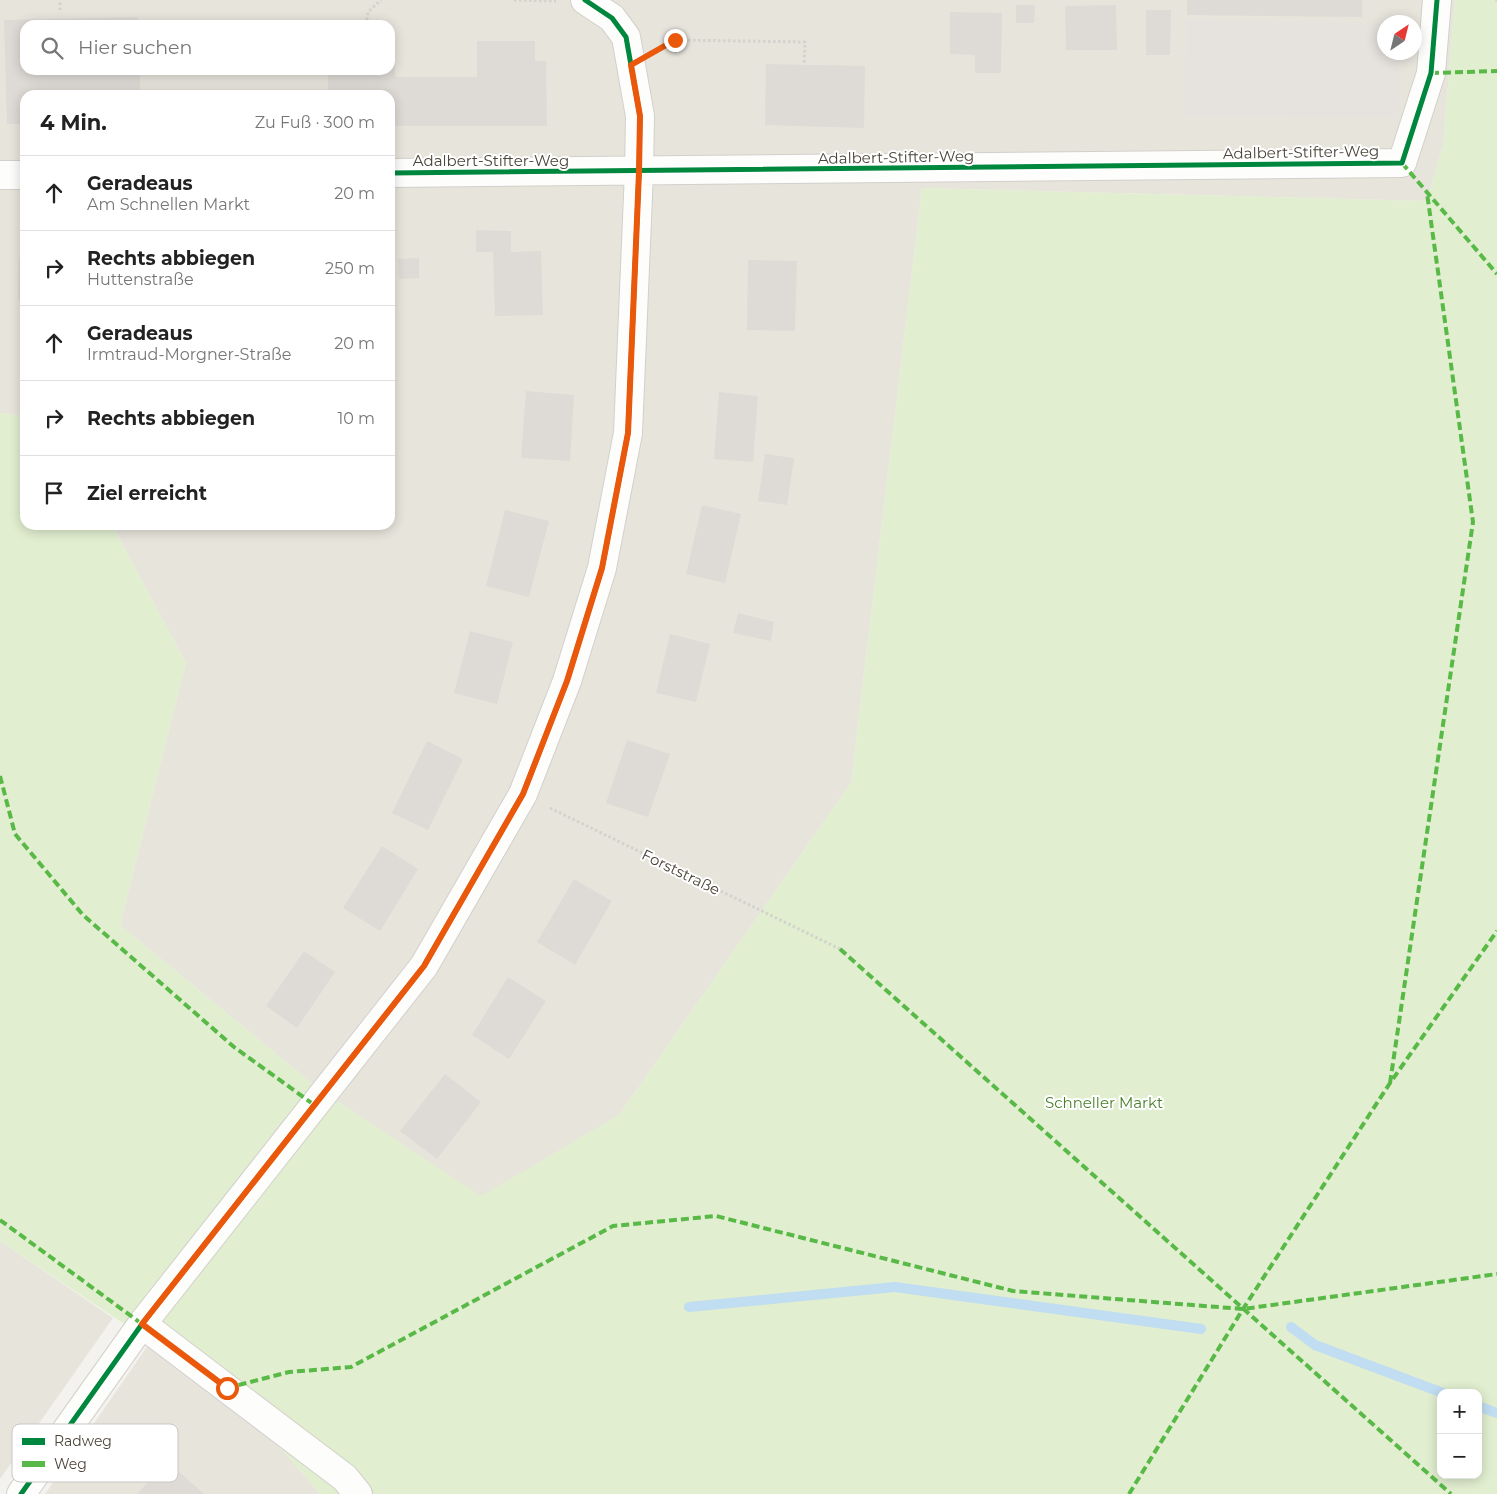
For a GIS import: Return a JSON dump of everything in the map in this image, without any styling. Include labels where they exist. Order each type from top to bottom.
[{"type":"street","name":"Adalbert-Stifter-Weg","points":[[395,173],[1402,163],[1431,73],[1437,0]]},
{"type":"street","points":[[70,1424],[142,1324],[424,966],[523,794],[567,681],[602,568],[626,442],[639,172],[640,116],[626,37],[612,18],[586,1]]},
{"type":"street","points":[[0,175],[20,175]]},
{"type":"street","points":[[142,1324],[345,1478],[358,1494]]},
{"type":"street","points":[[20,1494],[29,1482]]},
{"type":"path","points":[[60,0],[60,10]]},
{"type":"path","points":[[367,20],[368,12],[381,0]]},
{"type":"path","points":[[514,0],[586,1]]},
{"type":"path","points":[[631,65],[675,40],[805,42],[804,65]]},
{"type":"shaded area","points":[[0,0],[1455,0],[1443,146],[1427,201],[922,188],[851,783],[619,1115],[481,1197],[319,1089],[120,925],[186,663],[115,530],[395,530],[395,90],[20,90],[20,415],[0,413]]},
{"type":"shaded area","points":[[1186,19],[1377,24],[1377,60],[1399,60],[1399,118],[1184,117]]},
{"type":"shaded area","points":[[0,1241],[113,1318],[39,1424],[12,1424],[12,1462],[0,1479]]},
{"type":"shaded area","points":[[151,1341],[241,1402],[320,1494],[45,1494],[53,1482],[178,1482],[178,1424],[93,1424]]},
{"type":"green space","name":"Schneller Markt","points":[[1455,0],[1497,0],[1497,1494],[320,1494],[241,1402],[0,1241],[0,413],[20,415],[20,530],[115,530],[186,663],[120,925],[319,1089],[481,1196],[619,1115],[851,783],[922,188],[1427,201],[1443,146]]},
{"type":"building","points":[[1187,0],[1362,0],[1362,17],[1187,15]]},
{"type":"building","points":[[1016,5],[1035,5],[1034,23],[1016,23]]},
{"type":"building","points":[[1116,5],[1117,50],[1066,50],[1065,6]]},
{"type":"building","points":[[1146,10],[1171,10],[1170,55],[1146,55]]},
{"type":"building","points":[[950,12],[1002,13],[1001,73],[975,73],[975,55],[950,54]]},
{"type":"building","points":[[138,17],[138,20],[20,20],[20,75],[140,75],[140,90],[20,90],[20,124],[7,124],[4,20]]},
{"type":"building","points":[[477,41],[535,41],[535,61],[546,61],[547,126],[395,126],[395,90],[328,90],[328,75],[477,77]]},
{"type":"building","points":[[766,64],[865,66],[864,128],[765,125]]},
{"type":"building","points":[[476,230],[511,231],[511,252],[541,251],[543,315],[495,316],[493,252],[476,252]]},
{"type":"building","points":[[419,258],[419,278],[399,279],[398,259]]},
{"type":"building","points":[[19,259],[20,259],[20,299],[18,299]]},
{"type":"building","points":[[748,260],[797,261],[795,331],[747,330]]},
{"type":"building","points":[[526,391],[574,395],[570,461],[521,458]]},
{"type":"building","points":[[719,392],[758,396],[753,462],[714,459]]},
{"type":"building","points":[[765,454],[794,458],[787,505],[758,501]]},
{"type":"building","points":[[702,505],[741,514],[725,583],[686,574]]},
{"type":"building","points":[[505,510],[549,521],[529,597],[486,586]]},
{"type":"building","points":[[738,613],[774,622],[771,641],[733,633]]},
{"type":"building","points":[[470,631],[513,642],[497,704],[454,693]]},
{"type":"building","points":[[670,634],[710,644],[696,702],[656,693]]},
{"type":"building","points":[[627,740],[670,754],[648,817],[606,803]]},
{"type":"building","points":[[427,741],[463,759],[428,830],[392,813]]},
{"type":"building","points":[[382,846],[418,869],[380,931],[343,908]]},
{"type":"building","points":[[574,879],[612,901],[575,965],[537,942]]},
{"type":"building","points":[[304,951],[335,972],[297,1028],[266,1006]]},
{"type":"building","points":[[508,977],[546,1001],[509,1059],[472,1035]]},
{"type":"building","points":[[445,1074],[481,1102],[437,1159],[400,1131]]},
{"type":"building","points":[[178,1471],[204,1494],[137,1494],[148,1482],[178,1482]]},
{"type":"waterway","points":[[689,1307],[895,1287],[1201,1329]]},
{"type":"waterway","points":[[1291,1327],[1315,1345],[1437,1391]]},
{"type":"waterway","points":[[1482,1407],[1497,1413]]},
{"type":"marked path","points":[[1431,73],[1497,71]]},
{"type":"marked path","points":[[1402,163],[1497,274]]},
{"type":"marked path","points":[[1390,1083],[1473,522],[1427,193]]},
{"type":"marked path","points":[[0,776],[15,834],[83,915],[234,1047],[313,1104]]},
{"type":"marked path","points":[[1129,1494],[1243,1309],[1390,1083],[1497,931]]},
{"type":"marked path","points":[[840,949],[1451,1494]]},
{"type":"marked path","points":[[227,1388],[289,1372],[351,1367],[613,1226],[716,1216],[1013,1291],[1243,1309],[1497,1274]]},
{"type":"marked path","points":[[0,1220],[142,1324]]},
{"type":"cycle path","points":[[71,1424],[142,1324],[424,966],[523,794],[567,681],[602,568],[628,433],[639,172],[640,116],[626,37],[612,18],[585,0]]},
{"type":"cycle path","points":[[395,173],[1402,163],[1431,73],[1437,0]]},
{"type":"cycle path","points":[[21,1494],[30,1482]]},
{"type":"route","points":[[227,1388],[142,1324],[424,966],[523,794],[567,681],[602,568],[628,433],[640,116],[631,65],[675,40]]}]
